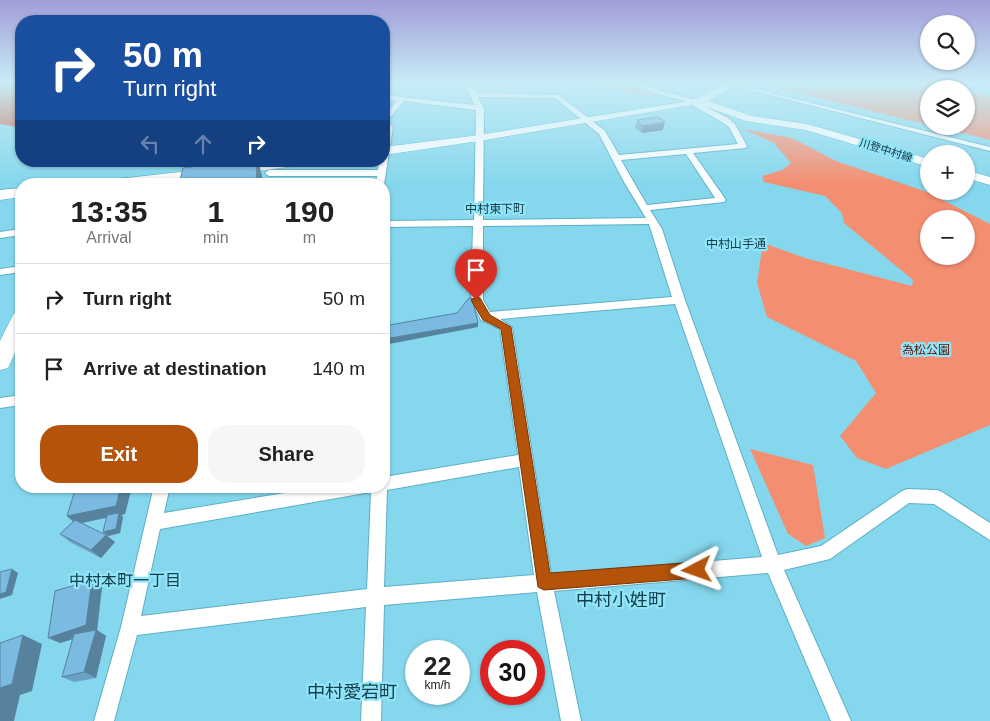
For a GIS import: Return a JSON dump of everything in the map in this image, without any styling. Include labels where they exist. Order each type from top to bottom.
[{"type":"highway","points":[[0,195],[15,194]]},
{"type":"highway","points":[[0,362],[15,331]]},
{"type":"main road","points":[[390,149],[479,138],[607,117]]},
{"type":"main road","name":"川登中村線","points":[[743,117],[807,128],[920,160]]},
{"type":"main road","points":[[177,178],[268,170],[280,167]]},
{"type":"main road","points":[[975,177],[990,181]]},
{"type":"street","points":[[480,117],[476,300],[481,319]]},
{"type":"street","points":[[583,117],[602,133],[618,158],[643,208],[653,221],[679,300],[773,564],[841,721]]},
{"type":"street","points":[[618,158],[740,148],[743,144],[732,126],[720,117]]},
{"type":"street","points":[[864,117],[990,149]]},
{"type":"street","points":[[643,208],[721,200],[689,152]]},
{"type":"street","points":[[381,178],[383,167]]},
{"type":"street","points":[[268,178],[268,170],[382,173]]},
{"type":"street","points":[[390,224],[653,221]]},
{"type":"street","points":[[0,235],[15,233]]},
{"type":"street","points":[[0,272],[15,270]]},
{"type":"street","points":[[481,319],[679,300]]},
{"type":"street","points":[[481,319],[506,327],[544,582],[570,721]]},
{"type":"street","points":[[0,404],[15,401]]},
{"type":"street","points":[[390,483],[525,460]]},
{"type":"street","points":[[104,721],[130,627],[161,493]]},
{"type":"street","points":[[155,522],[328,493]]},
{"type":"street","points":[[371,721],[379,493]]},
{"type":"street","points":[[130,627],[375,597],[773,564],[824,553],[907,496],[937,497],[990,532]]},
{"type":"green space","points":[[895,117],[920,117],[920,123]]},
{"type":"green space","points":[[975,117],[990,117],[990,140],[970,135],[975,135]]},
{"type":"green space","name":"為松公園","points":[[743,129],[792,138],[836,161],[920,190],[920,200],[943,200],[962,210],[920,210],[920,265],[975,265],[975,216],[990,224],[990,425],[886,469],[857,458],[840,436],[876,393],[856,361],[767,317],[757,283],[763,243],[805,258],[912,286],[913,280],[844,223],[842,213],[825,196],[764,182],[762,176],[782,170],[791,163],[774,143]]},
{"type":"green space","points":[[750,449],[813,465],[825,538],[806,546],[788,534]]},
{"type":"shaded area","points":[[0,117],[15,117],[15,127],[0,124]]},
{"type":"building","points":[[658,117],[665,122],[643,126],[637,120]]},
{"type":"building","points":[[257,167],[256,178],[180,178],[183,168]]},
{"type":"building","points":[[469,298],[472,298],[478,323],[390,338],[390,325],[457,313]]},
{"type":"building","points":[[74,493],[119,493],[116,506],[67,516]]},
{"type":"building","points":[[119,513],[116,529],[103,532],[107,515]]},
{"type":"building","points":[[75,520],[106,535],[91,550],[60,534]]},
{"type":"building","points":[[12,569],[6,592],[0,594],[0,572]]},
{"type":"building","points":[[92,580],[86,625],[48,638],[55,591]]},
{"type":"building","points":[[96,630],[84,672],[62,677],[74,634]]},
{"type":"building","points":[[23,635],[12,684],[0,688],[0,643]]},
{"type":"district","name":"中村東下町","points":[[495,209]]},
{"type":"district","name":"中村山手通","points":[[736,244]]},
{"type":"district","name":"中村本町一丁目","points":[[125,580]]},
{"type":"district","name":"中村小姓町","points":[[621,600]]},
{"type":"district","name":"中村愛宕町","points":[[352,692]]},
{"type":"route","points":[[476,300],[486,317],[506,327],[544,582],[697,570]]}]
